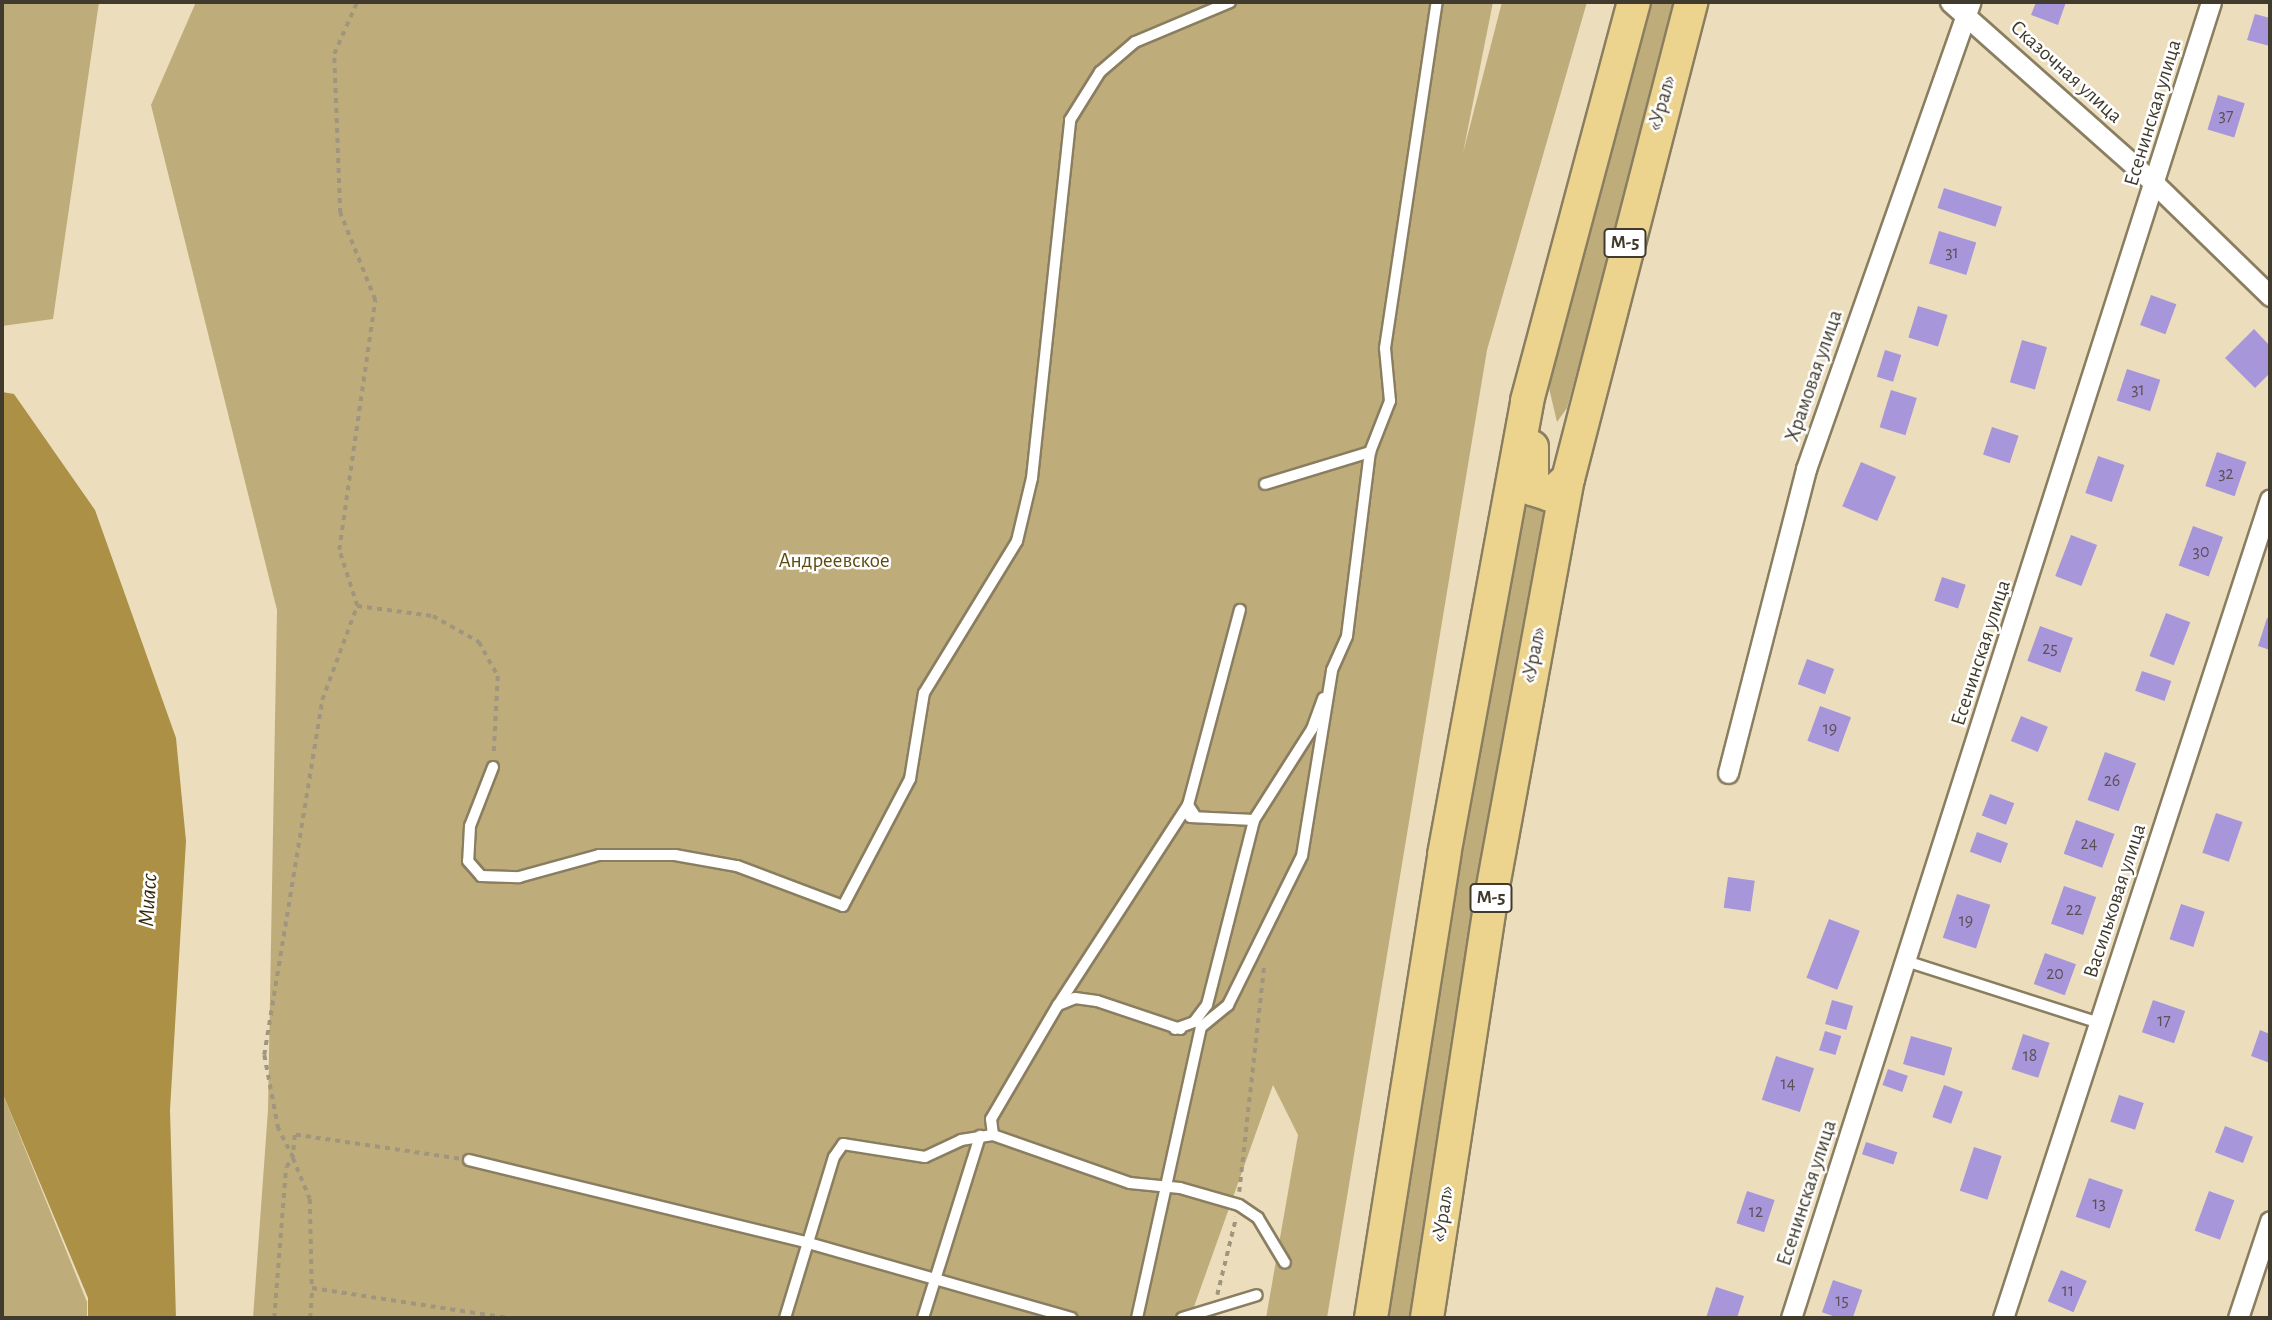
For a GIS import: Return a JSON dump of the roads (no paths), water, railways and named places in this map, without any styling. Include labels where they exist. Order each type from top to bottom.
[{"type":"main road","name":"М-5","points":[[1371,1318],[1468,719],[1527,401],[1634,2]]},
{"type":"main road","name":"«Урал»","points":[[1427,1318],[1492,892],[1568,479],[1691,4]]},
{"type":"main road","points":[[1557,284],[1562,315],[1528,478],[1532,489],[1550,495],[1568,479]]},
{"type":"street","name":"Есенинская улица","points":[[1791,1318],[2211,2]]},
{"type":"street","name":"Сказочная улица","points":[[1961,5],[2155,184],[2270,296]]},
{"type":"street","name":"Храмовая улица","points":[[1728,773],[1806,469],[1961,5]]},
{"type":"street","name":"Васильковая улица","points":[[2003,1318],[2270,499]]},
{"type":"street","points":[[2238,1318],[2270,1221]]},
{"type":"lane","points":[[493,767],[470,826],[468,861],[481,876],[519,877],[599,855],[675,855],[737,866],[843,906],[910,779],[923,693],[1017,541],[1032,478],[1070,120],[1100,72],[1135,42],[1230,2]]},
{"type":"lane","points":[[1175,1029],[1194,1022],[1207,1005],[1254,820],[1312,729],[1347,636],[1370,452],[1390,401],[1385,348],[1437,2]]},
{"type":"lane","points":[[1265,484],[1370,452]]},
{"type":"lane","points":[[993,1135],[991,1119],[1058,1005],[1191,810],[1240,610]]},
{"type":"lane","points":[[1058,1005],[1075,998],[1097,1000],[1175,1029],[1201,1027],[1228,1005],[1302,856],[1332,670]]},
{"type":"lane","points":[[1191,810],[1237,824],[1254,820]]},
{"type":"lane","points":[[1906,961],[2099,1023]]},
{"type":"lane","points":[[1137,1318],[1201,1027]]},
{"type":"lane","points":[[785,1318],[805,1242],[843,1144],[925,1157],[980,1136],[993,1135],[1070,1166],[1239,1205],[1258,1218],[1285,1262]]},
{"type":"lane","points":[[923,1318],[938,1278],[980,1136]]},
{"type":"lane","points":[[469,1160],[805,1242],[1071,1318]]},
{"type":"lane","points":[[1182,1318],[1257,1294]]},
{"type":"water","name":"Миасс","points":[[2,392],[14,394],[95,510],[176,738],[186,841],[170,1110],[176,1318],[88,1318],[88,1298],[2,1092]]},
{"type":"park label","name":"Андреевское","points":[[834,561]]}]
